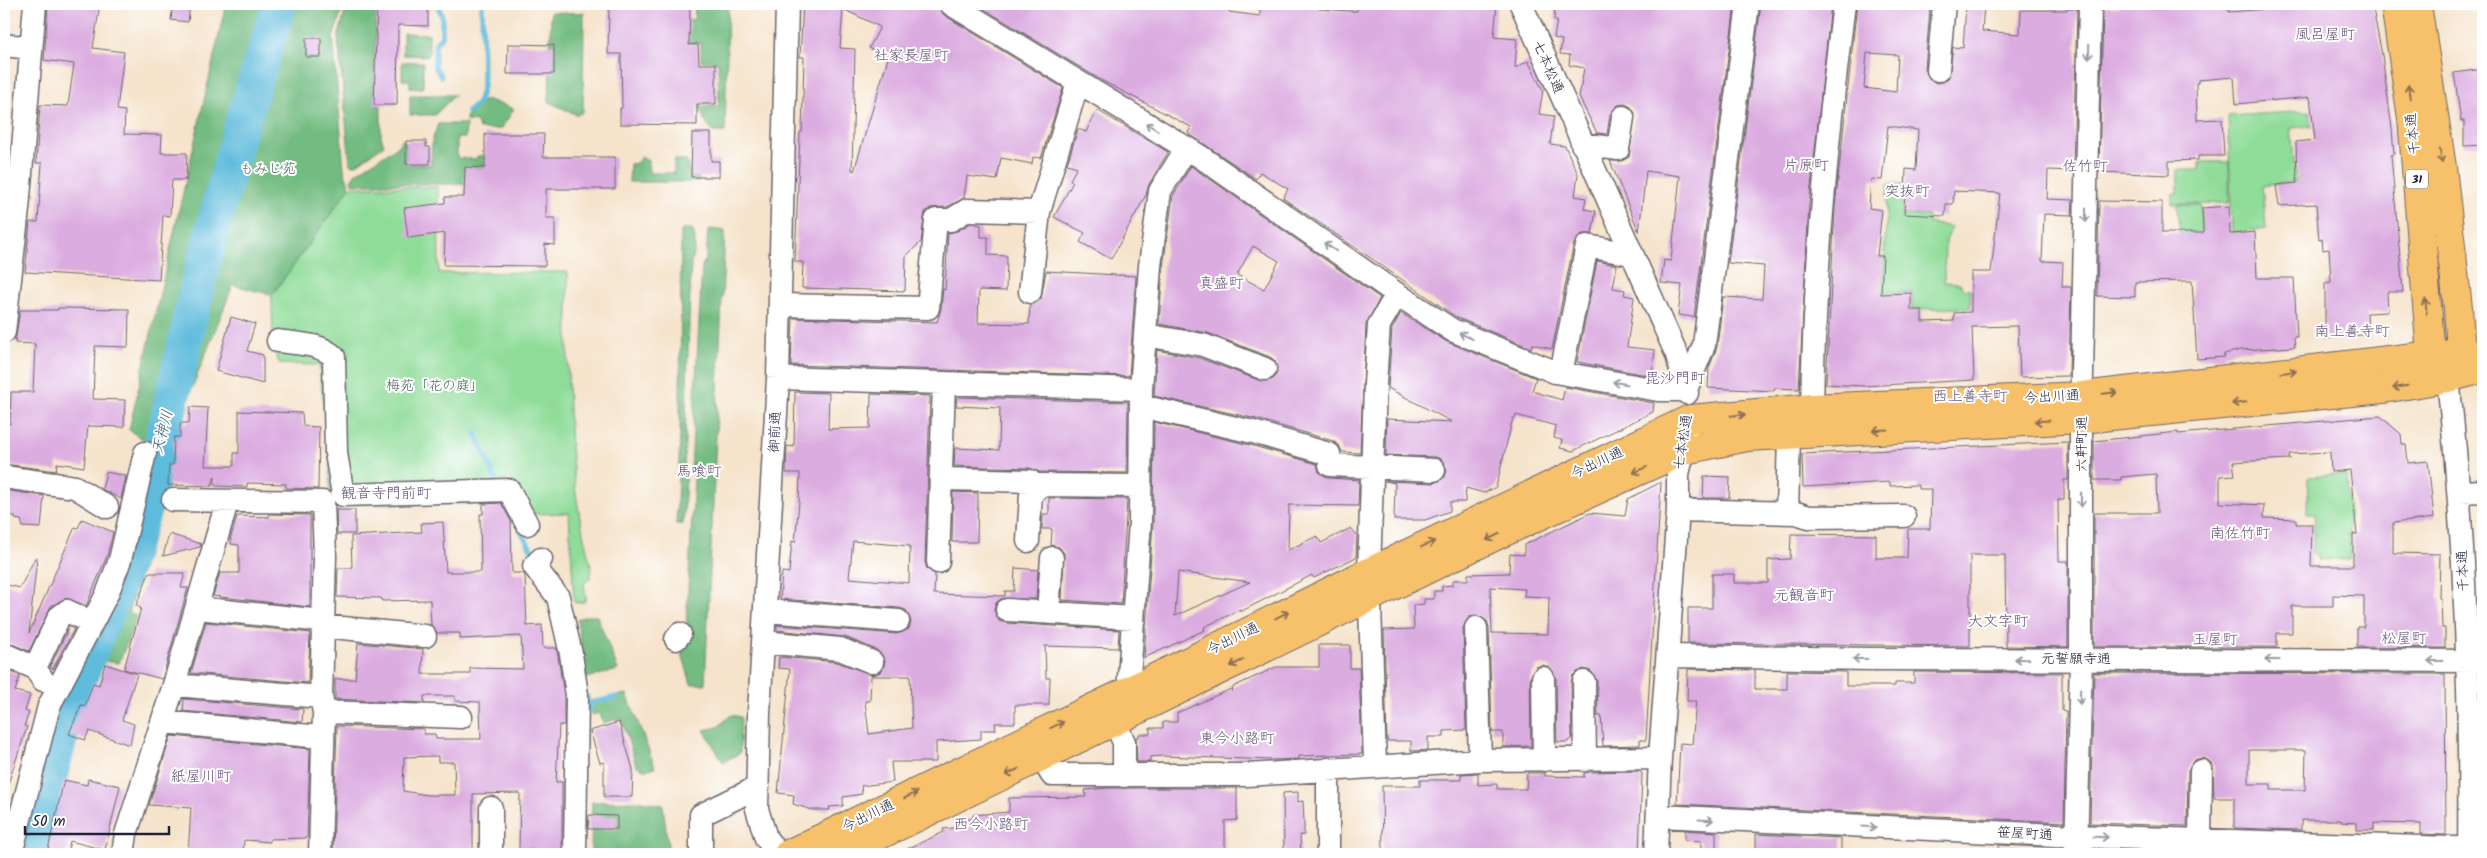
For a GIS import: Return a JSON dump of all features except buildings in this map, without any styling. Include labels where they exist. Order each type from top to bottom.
[{"type":"main road","name":"千本通","points":[[2395,4],[2412,118],[2431,355]]},
{"type":"main road","name":"千本通","points":[[2417,4],[2472,354]]},
{"type":"main road","name":"今出川通","points":[[788,854],[1035,748],[1115,722],[1370,584],[1690,419],[1812,408],[2082,407],[2431,355],[2472,354]]},
{"type":"main road","points":[[2431,355],[2448,378],[2472,354]]},
{"type":"main road","name":"今出川通","points":[[841,854],[1035,748],[1128,691],[1370,584],[1502,533],[1685,450],[1746,437],[1789,435],[2082,407],[2383,389],[2448,378],[2483,369]]},
{"type":"street","points":[[4,332],[11,208],[35,4]]},
{"type":"street","name":"御前通","points":[[778,854],[764,832],[757,809],[763,642],[778,378],[787,4]]},
{"type":"street","points":[[951,4],[1186,148],[1396,294],[1452,330],[1510,355],[1561,373],[1658,390],[1686,390],[1704,345],[1748,4]]},
{"type":"street","name":"七本松通","points":[[1521,4],[1677,355],[1686,390],[1690,419],[1685,450],[1678,474],[1678,510],[1669,656],[1660,758],[1656,854]]},
{"type":"street","points":[[1812,408],[1815,296],[1825,163],[1844,4]]},
{"type":"street","points":[[1938,70],[1944,4]]},
{"type":"street","name":"六軒町通","points":[[2076,845],[2081,658],[2082,407],[2090,4]]},
{"type":"street","points":[[4,45],[31,48]]},
{"type":"street","points":[[1030,292],[1039,212],[1078,82]]},
{"type":"street","points":[[1582,144],[1618,148],[1623,117]]},
{"type":"street","points":[[1128,691],[1141,486],[1141,397],[1150,266],[1160,191],[1186,148]]},
{"type":"street","points":[[780,305],[928,308],[936,220],[951,220],[967,210],[1039,212]]},
{"type":"street","points":[[1561,373],[1587,246],[1631,254]]},
{"type":"street","points":[[1375,765],[1370,584],[1372,468],[1379,325],[1396,294]]},
{"type":"street","points":[[1146,335],[1203,345],[1265,369]]},
{"type":"street","points":[[278,341],[316,347],[328,351],[334,357],[336,453],[323,623],[320,854]]},
{"type":"street","points":[[778,378],[944,383],[1141,397],[1329,454],[1330,465],[1434,470]]},
{"type":"street","name":"千本通","points":[[2448,378],[2475,661],[2474,851]]},
{"type":"street","points":[[938,562],[944,383]]},
{"type":"street","points":[[1787,513],[1789,435]]},
{"type":"street","points":[[10,854],[45,718],[54,695],[107,594],[120,560],[145,453]]},
{"type":"street","points":[[4,477],[75,487],[107,507]]},
{"type":"street","points":[[941,479],[1030,481],[1035,490]]},
{"type":"street","points":[[1028,541],[1031,495],[1040,485],[1141,486]]},
{"type":"street","points":[[172,500],[227,502],[333,499],[509,490],[527,524]]},
{"type":"street","points":[[2460,492],[2483,490]]},
{"type":"street","points":[[123,854],[126,834],[163,722],[227,502]]},
{"type":"street","points":[[1678,510],[1787,513],[1809,517],[1904,516]]},
{"type":"street","points":[[1048,612],[1052,558]]},
{"type":"street","points":[[541,559],[534,566],[558,597],[563,611],[577,695],[575,854]]},
{"type":"street","points":[[197,608],[425,636]]},
{"type":"street","points":[[35,668],[59,617],[67,610],[92,623]]},
{"type":"street","points":[[765,610],[898,621]]},
{"type":"street","points":[[1007,610],[1133,618]]},
{"type":"street","points":[[1476,628],[1480,760]]},
{"type":"street","points":[[763,642],[840,649],[872,662]]},
{"type":"street","points":[[4,654],[35,668],[54,695]]},
{"type":"street","name":"元誓願寺通","points":[[1669,656],[1834,659],[2081,658],[2475,661]]},
{"type":"street","points":[[1543,678],[1544,760]]},
{"type":"street","points":[[1584,682],[1585,760]]},
{"type":"street","points":[[174,685],[322,705],[461,718]]},
{"type":"street","points":[[163,722],[321,737]]},
{"type":"street","points":[[1115,722],[1124,742],[1124,776]]},
{"type":"street","points":[[1035,748],[1052,775],[1246,775],[1375,765],[1480,760],[1660,758]]},
{"type":"street","points":[[1328,769],[1328,854]]},
{"type":"street","points":[[2200,840],[2201,771]]},
{"type":"street","points":[[701,854],[701,814],[758,787]]},
{"type":"street","points":[[490,808],[491,854]]},
{"type":"street","name":"笹屋町通","points":[[1658,816],[2076,845],[2200,840],[2374,850],[2474,851]]},
{"type":"green space","name":"もみじ苑","points":[[226,4],[344,4],[333,38],[344,170],[350,187],[272,295],[233,285],[173,436],[167,465],[165,500],[128,612],[137,616],[119,663],[102,661],[95,678],[90,676],[151,510],[166,455],[129,430]]},
{"type":"green space","points":[[347,4],[376,4],[374,105],[381,106],[381,136],[384,145],[355,165],[350,164],[338,38]]},
{"type":"green space","points":[[695,4],[728,4],[725,132],[713,132],[705,122],[699,106],[719,106],[718,62],[701,61],[701,43],[656,43],[658,20],[694,20]]},
{"type":"green space","points":[[551,12],[584,13],[583,112],[577,115],[549,102]]},
{"type":"green space","points":[[403,33],[429,34],[429,56],[403,55]]},
{"type":"green space","points":[[402,62],[423,62],[423,88],[410,88],[410,80],[402,80]]},
{"type":"green space","points":[[410,95],[455,95],[435,115],[410,115]]},
{"type":"green space","points":[[485,99],[514,109],[501,129],[479,129],[477,122],[466,121],[466,117]]},
{"type":"green space","points":[[2310,111],[2311,126],[2291,128],[2296,182],[2262,186],[2266,228],[2232,233],[2228,116]]},
{"type":"green space","points":[[438,124],[466,124],[465,138],[457,138],[457,158],[477,159],[477,156],[484,156],[484,176],[535,184],[353,184],[351,180],[356,173],[398,146],[402,139],[406,143],[406,164],[431,165],[432,141]]},
{"type":"green space","points":[[641,157],[648,161],[649,173],[674,173],[674,160],[686,160],[691,177],[699,178],[698,182],[629,182],[630,164],[637,163]]},
{"type":"green space","points":[[2200,162],[2229,162],[2229,203],[2172,204],[2172,194],[2178,193],[2178,170],[2200,170]]},
{"type":"green space","points":[[1889,184],[1904,185],[1902,215],[1928,216],[1928,223],[1952,227],[1945,243],[1944,282],[1960,283],[1963,289],[1970,289],[1970,308],[1912,309],[1912,292],[1883,293]]},
{"type":"green space","name":"梅苑「花の庭」","points":[[350,187],[438,187],[439,273],[568,272],[568,384],[572,459],[576,496],[592,569],[590,578],[584,584],[586,599],[584,602],[574,602],[569,513],[530,514],[511,478],[481,489],[480,504],[330,504],[330,460],[319,365],[280,364],[273,350],[272,295]]},
{"type":"green space","points":[[2177,205],[2201,205],[2204,280],[2180,243]]},
{"type":"green space","points":[[692,229],[694,232],[695,246],[691,263],[684,470],[686,479],[683,524],[676,524],[680,437],[681,231]]},
{"type":"green space","points":[[711,229],[725,231],[705,684],[691,684],[679,643],[686,630],[694,479],[691,470],[702,266],[706,258],[708,231]]},
{"type":"green space","points":[[2347,474],[2350,560],[2318,559],[2318,555],[2313,554],[2315,514],[2307,514],[2308,477]]},
{"type":"green space","points":[[597,616],[618,670],[586,678],[577,619]]},
{"type":"green space","points":[[627,694],[655,767],[646,770],[636,765],[621,718],[603,723],[600,713],[591,715],[589,701]]},
{"type":"green space","points":[[731,715],[741,717],[740,753],[723,762],[704,730],[718,727]]},
{"type":"green space","points":[[641,801],[663,805],[669,854],[591,854],[592,802]]},
{"type":"waterway","name":"天神川","points":[[29,854],[71,698],[119,584],[142,517],[161,446],[199,280],[238,136],[279,4]]},
{"type":"waterway","points":[[437,4],[442,16],[442,36],[435,44],[435,67],[441,76]]},
{"type":"waterway","points":[[468,112],[478,103],[483,87],[482,4]]},
{"type":"waterway","points":[[476,434],[498,485]]},
{"type":"waterway","points":[[520,529],[536,558]]},
{"type":"waterway","points":[[587,697],[589,710]]},
{"type":"waterway","points":[[588,704],[617,697]]},
{"type":"district","name":"風呂屋町","points":[[2325,35]]},
{"type":"district","name":"社家長屋町","points":[[911,56]]},
{"type":"district","name":"片原町","points":[[1806,166]]},
{"type":"district","name":"佐竹町","points":[[2085,167]]},
{"type":"district","name":"突抜町","points":[[1907,192]]},
{"type":"district","name":"真盛町","points":[[1221,284]]},
{"type":"district","name":"南上善寺町","points":[[2352,332]]},
{"type":"district","name":"毘沙門町","points":[[1675,379]]},
{"type":"district","name":"西上善寺町","points":[[1970,397]]},
{"type":"district","name":"馬喰町","points":[[699,472]]},
{"type":"district","name":"観音寺門前町","points":[[386,494]]},
{"type":"district","name":"南佐竹町","points":[[2240,534]]},
{"type":"district","name":"元観音町","points":[[1804,596]]},
{"type":"district","name":"大文字町","points":[[1998,622]]},
{"type":"district","name":"松屋町","points":[[2404,639]]},
{"type":"district","name":"玉屋町","points":[[2215,640]]},
{"type":"district","name":"東今小路町","points":[[1237,739]]},
{"type":"district","name":"紙屋川町","points":[[201,777]]},
{"type":"district","name":"西今小路町","points":[[991,825]]}]
